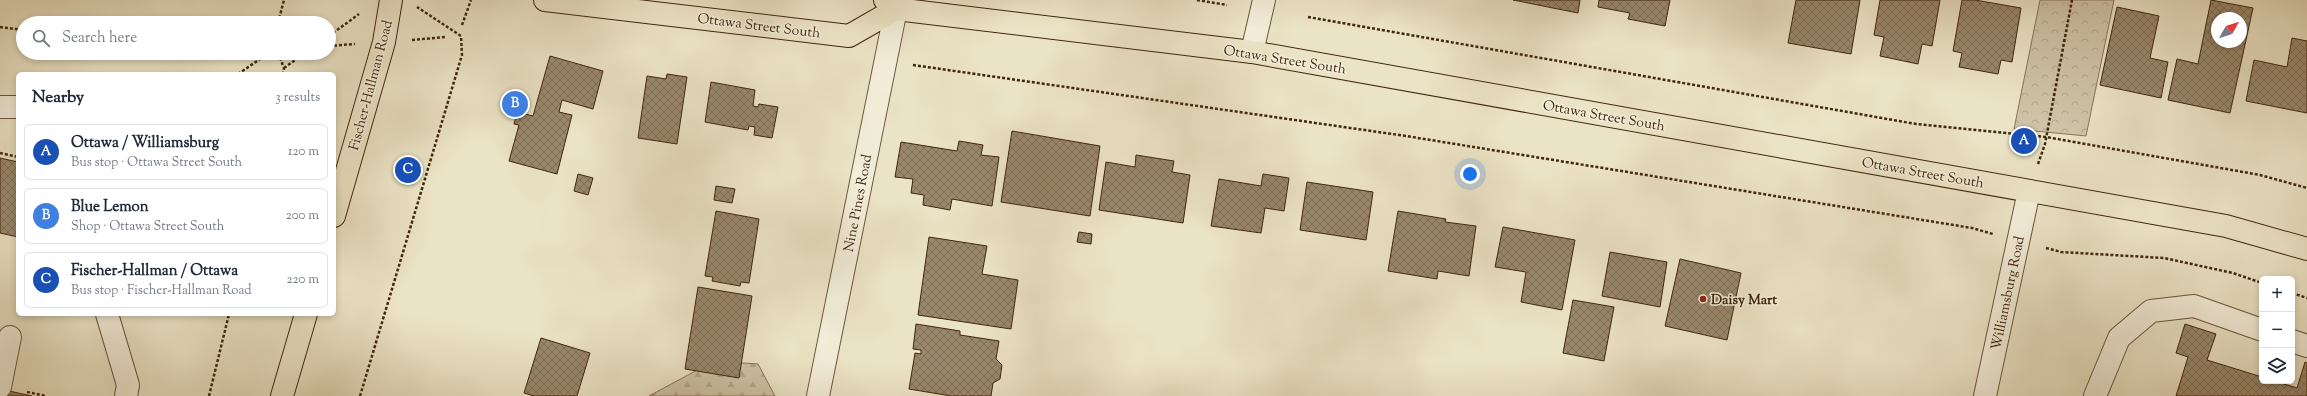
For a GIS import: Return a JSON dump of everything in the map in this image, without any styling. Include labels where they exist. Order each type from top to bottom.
[{"type":"main road","name":"Fischer-Hallman Road","points":[[336,209],[384,42],[391,0]]},
{"type":"main road","name":"Ottawa Street South","points":[[545,0],[849,36],[892,3],[1252,52],[2226,226],[2307,249]]},
{"type":"main road","points":[[282,396],[305,316]]},
{"type":"street","points":[[1252,52],[1264,0]]},
{"type":"street","name":"Nine Pines Road","points":[[818,396],[892,3]]},
{"type":"street","points":[[0,106],[16,107]]},
{"type":"street","name":"Williamsburg Road","points":[[1985,396],[2029,191]]},
{"type":"street","points":[[2095,396],[2119,338],[2151,311],[2194,306],[2259,329]]},
{"type":"street","points":[[108,316],[128,385],[126,396]]},
{"type":"street","points":[[0,387],[10,337]]},
{"type":"street","points":[[2295,342],[2307,346]]},
{"type":"path","points":[[280,16],[284,0]]},
{"type":"path","points":[[462,25],[471,0]]},
{"type":"path","points":[[1197,0],[1227,5]]},
{"type":"path","points":[[2029,191],[2046,138],[2072,0]]},
{"type":"path","points":[[360,396],[462,55],[461,36],[413,4]]},
{"type":"path","points":[[336,31],[360,13]]},
{"type":"path","points":[[1308,17],[1916,124],[2046,138],[2260,175],[2307,188]]},
{"type":"path","points":[[0,27],[16,29]]},
{"type":"path","points":[[241,72],[259,60]]},
{"type":"path","points":[[281,60],[284,68],[283,72]]},
{"type":"path","points":[[284,68],[295,60]]},
{"type":"path","points":[[906,64],[1414,138],[1972,228]]},
{"type":"path","points":[[0,153],[16,157]]},
{"type":"path","points":[[2061,252],[2164,258],[2233,273],[2259,282]]},
{"type":"path","points":[[2295,294],[2307,298]]},
{"type":"path","points":[[209,396],[229,316]]},
{"type":"green space","points":[[2040,0],[2114,0],[2086,136],[2014,129]]},
{"type":"green space","points":[[714,361],[758,364],[775,396],[649,396]]},
{"type":"building","points":[[1513,0],[1580,0],[1578,13]]},
{"type":"building","points":[[1599,0],[1670,0],[1665,26],[1628,19],[1630,13],[1598,7]]},
{"type":"building","points":[[1796,0],[1860,0],[1851,54],[1788,43]]},
{"type":"building","points":[[1880,0],[1940,0],[1932,46],[1922,44],[1918,64],[1880,56],[1884,37],[1874,35]]},
{"type":"building","points":[[1962,0],[1975,0],[2021,8],[2012,62],[2001,60],[1998,74],[1959,67],[1962,53],[1953,51]]},
{"type":"building","points":[[2211,0],[2253,8],[2247,35],[2247,12],[2211,12],[2211,48],[2244,48],[2230,113],[2168,100],[2177,59],[2198,64]]},
{"type":"building","points":[[2117,7],[2159,16],[2150,58],[2168,62],[2161,98],[2100,85]]},
{"type":"building","points":[[2292,38],[2307,41],[2307,113],[2246,101],[2254,60],[2287,67]]},
{"type":"building","points":[[550,56],[603,71],[593,109],[562,100],[559,112],[572,115],[557,174],[509,161],[519,125],[514,124],[517,112],[533,116]]},
{"type":"building","points":[[667,74],[687,77],[677,144],[638,138],[647,76],[666,79]]},
{"type":"building","points":[[711,82],[755,90],[753,106],[758,107],[759,104],[778,107],[772,138],[754,135],[755,127],[749,126],[748,130],[705,122]]},
{"type":"building","points":[[1012,131],[1100,146],[1090,216],[1001,202]]},
{"type":"building","points":[[959,141],[983,145],[981,155],[999,157],[992,206],[952,199],[950,210],[923,205],[924,195],[911,193],[913,179],[895,177],[901,142],[957,151]]},
{"type":"building","points":[[1136,155],[1174,161],[1172,172],[1190,175],[1183,223],[1099,210],[1106,162],[1135,167]]},
{"type":"building","points":[[0,158],[16,162],[16,237],[0,233]]},
{"type":"building","points":[[578,174],[593,178],[588,195],[574,191]]},
{"type":"building","points":[[1263,174],[1289,178],[1284,211],[1265,208],[1261,233],[1211,226],[1219,179],[1261,186]]},
{"type":"building","points":[[1307,182],[1373,192],[1366,240],[1300,230]]},
{"type":"building","points":[[716,186],[735,189],[732,203],[714,200]]},
{"type":"building","points":[[716,211],[759,219],[749,283],[741,282],[740,286],[712,281],[713,277],[705,276]]},
{"type":"building","points":[[1398,211],[1446,219],[1445,222],[1476,226],[1469,276],[1438,271],[1437,279],[1388,271]]},
{"type":"building","points":[[1503,227],[1575,240],[1562,310],[1521,302],[1526,272],[1495,267]]},
{"type":"building","points":[[1079,232],[1092,234],[1091,244],[1077,242]]},
{"type":"building","points":[[929,237],[987,246],[982,274],[1018,280],[1011,329],[918,315]]},
{"type":"building","points":[[1610,252],[1667,262],[1660,307],[1602,296]]},
{"type":"building","name":"Daisy Mart","points":[[1680,259],[1741,273],[1727,340],[1665,326]]},
{"type":"building","points":[[698,287],[752,296],[739,378],[685,369]]},
{"type":"building","points":[[1573,300],[1614,307],[1604,361],[1563,353]]},
{"type":"building","points":[[916,324],[960,331],[960,335],[999,341],[996,359],[1002,365],[1000,379],[993,383],[991,396],[951,396],[909,389],[915,353],[921,354],[921,350],[913,349]]},
{"type":"building","points":[[2185,324],[2216,334],[2207,360],[2259,376],[2259,384],[2284,384],[2297,388],[2305,362],[2307,363],[2307,396],[2176,396],[2188,357],[2176,353]]},
{"type":"building","points":[[541,338],[590,353],[577,396],[534,396],[524,393]]},
{"type":"building","points":[[9,391],[32,396],[8,396]]},
{"type":"place","name":"Blue Lemon","points":[[515,104]]},
{"type":"place","name":"Ottawa / Williamsburg","points":[[2024,141]]},
{"type":"place","name":"Fischer-Hallman / Ottawa","points":[[408,170]]},
{"type":"place","name":"Daisy Mart","points":[[1703,299]]}]
